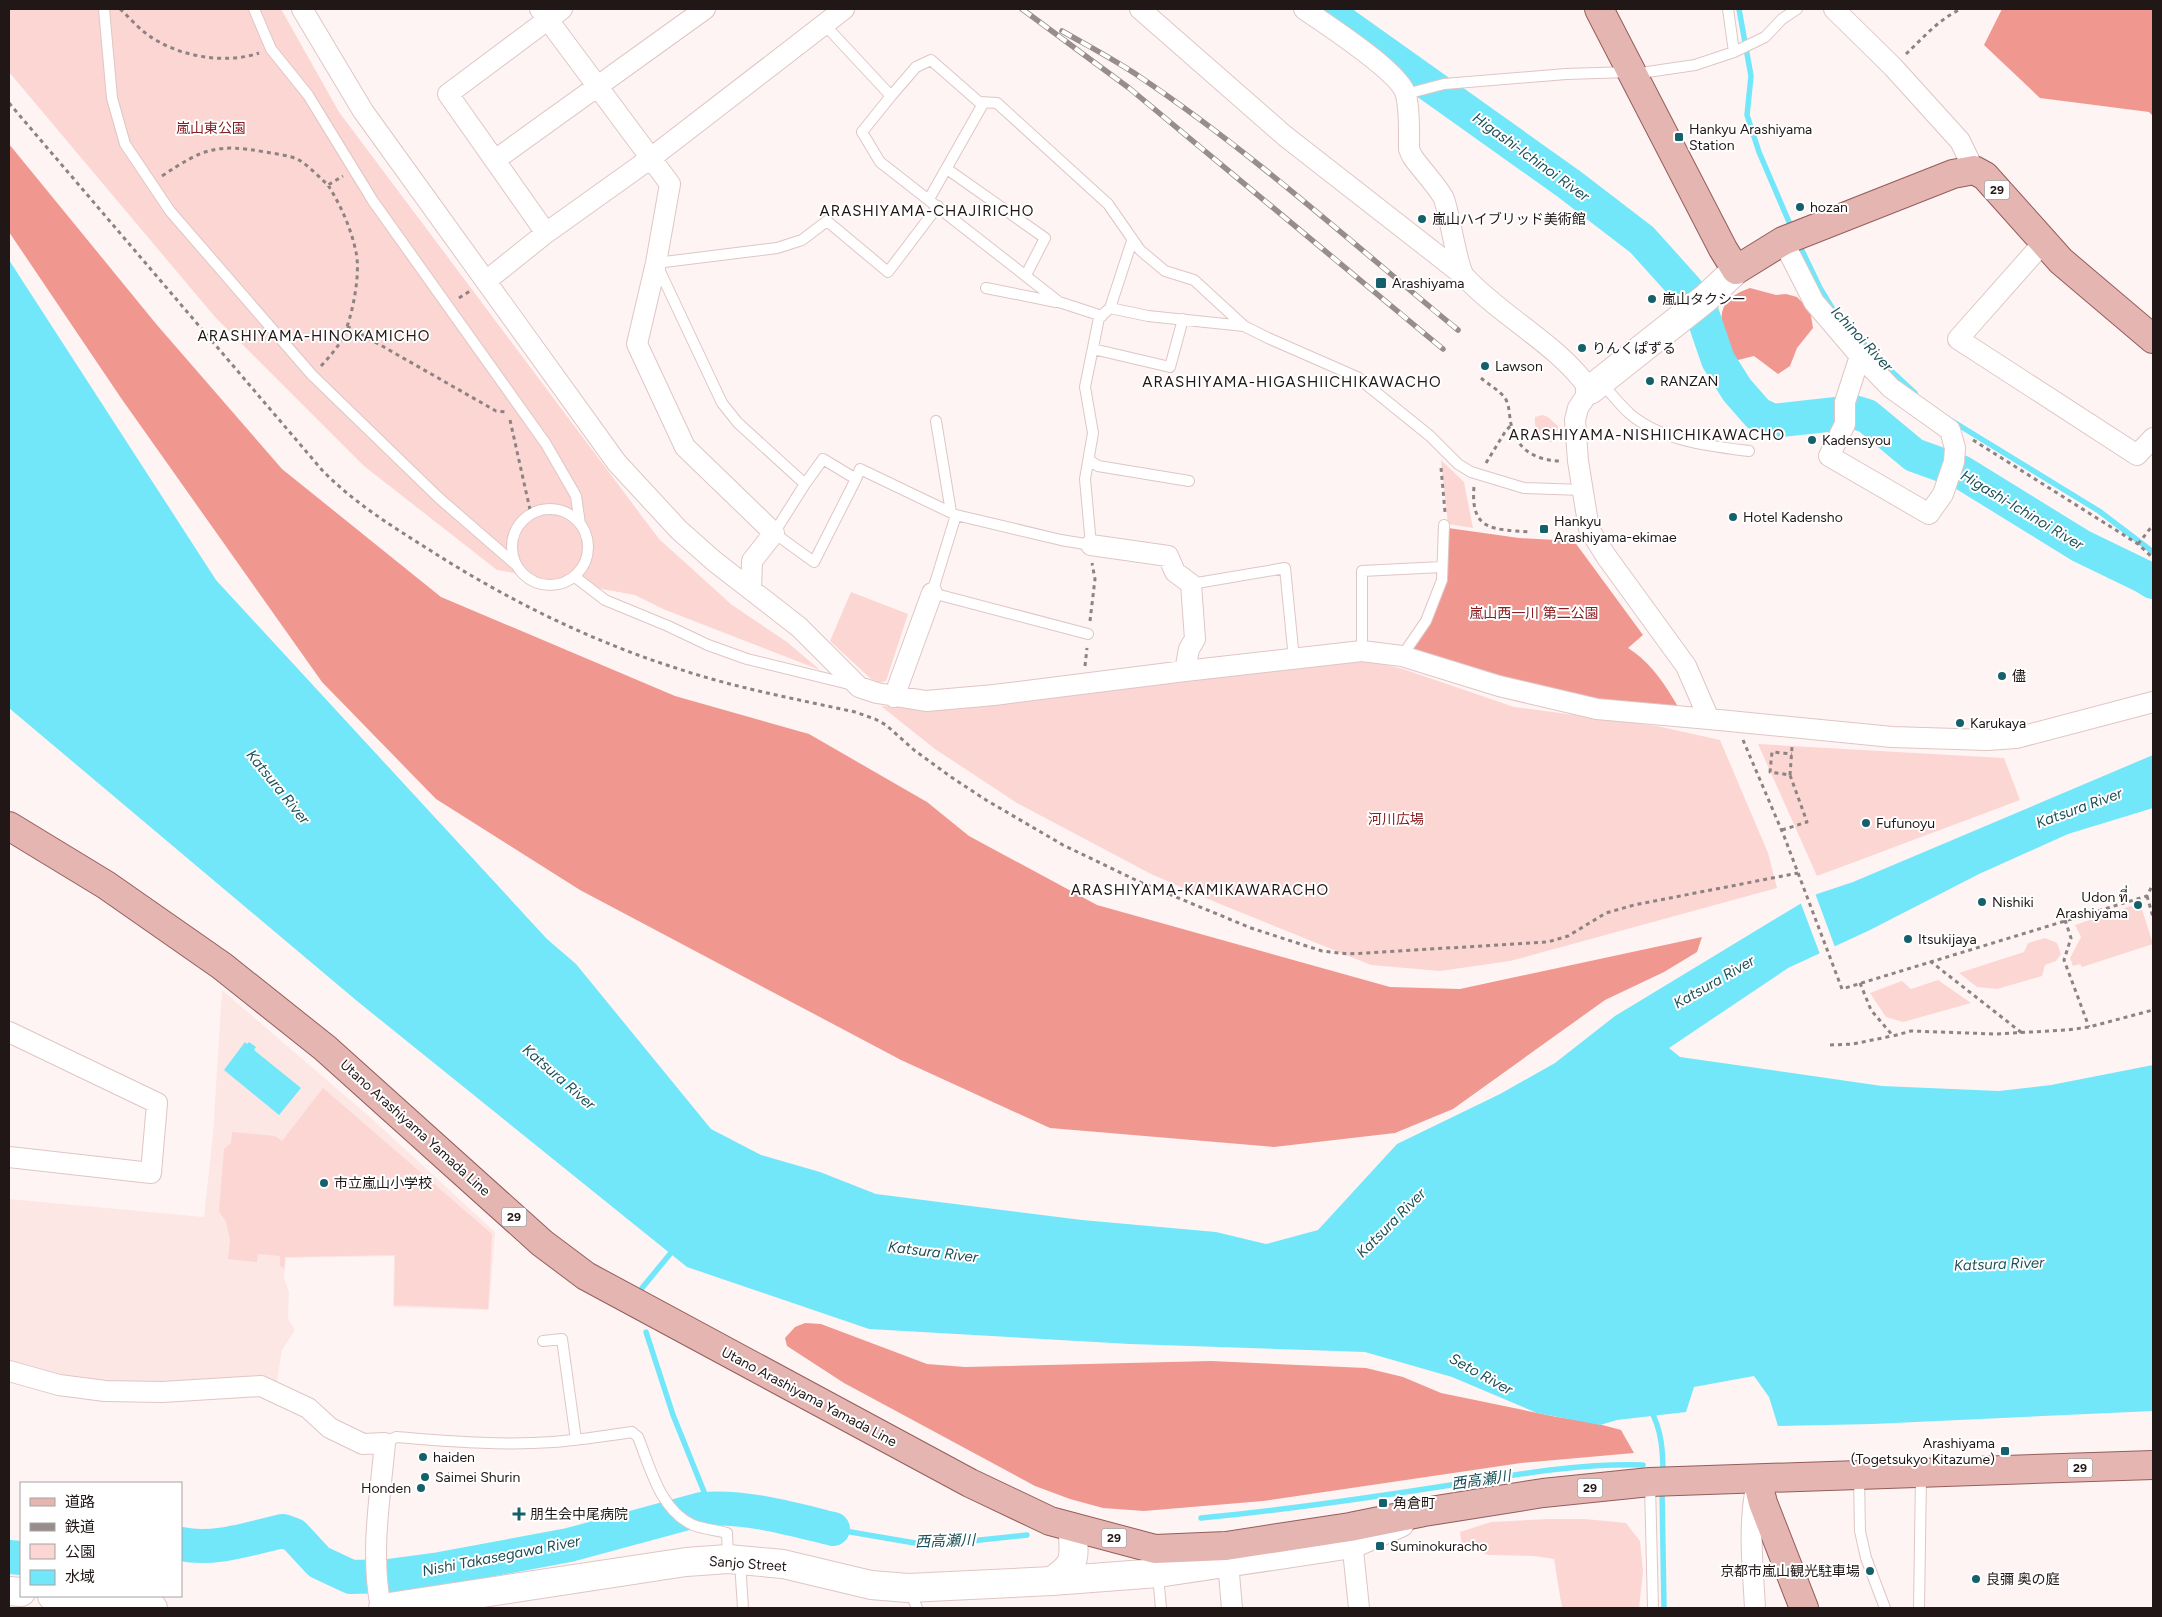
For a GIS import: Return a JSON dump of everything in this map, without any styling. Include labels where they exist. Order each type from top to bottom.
[{"type":"main road","points":[[1595,386],[1699,304],[1736,270],[1723,249],[1599,9]]},
{"type":"main road","name":"29","points":[[1736,270],[1791,238],[1953,174],[1974,170],[1985,176],[2061,261],[2153,339]]},
{"type":"main road","name":"Utano Arashiyama Yamada Line","points":[[9,826],[106,885],[222,966],[325,1048],[542,1243],[586,1276],[970,1483],[1050,1520],[1156,1561],[1227,1554],[1351,1536],[1424,1512],[1543,1493],[1650,1482],[2153,1465]]},
{"type":"main road","points":[[1757,1479],[1763,1502],[1804,1608]]},
{"type":"main road","points":[[1052,1581],[1065,1572],[1073,1561],[1073,1528]]},
{"type":"main road","name":"Sanjo Street","points":[[381,1602],[686,1562],[734,1560],[783,1564],[871,1585],[913,1598],[1052,1581],[1142,1558],[1156,1561]]},
{"type":"main road","points":[[60,1597],[153,1608]]},
{"type":"street","points":[[302,9],[363,111],[617,463],[679,530],[799,627],[859,687],[894,697],[926,701],[994,695],[1186,670],[1362,651],[1402,656],[1499,686],[1597,710],[1892,737],[1988,740],[2016,738],[2153,702]]},
{"type":"street","points":[[495,160],[705,9]]},
{"type":"street","points":[[486,281],[546,233],[651,158],[844,9]]},
{"type":"street","points":[[1140,9],[1285,136],[1463,275],[1582,378],[1595,386],[1578,408],[1575,420],[1578,461],[1589,529],[1606,556],[1686,666],[1710,719]]},
{"type":"street","points":[[1305,9],[1414,92],[1410,149],[1412,156],[1444,199],[1463,275]]},
{"type":"street","points":[[1834,9],[1893,67],[1960,140],[1974,170]]},
{"type":"street","points":[[546,233],[448,94],[550,12],[598,87],[670,184],[656,262],[637,344],[685,447],[774,533],[752,561],[751,589]]},
{"type":"street","points":[[1791,238],[1814,302],[1860,356],[1891,388],[1950,430],[1955,448],[1951,469],[1943,494],[1930,514],[1829,456],[1845,424],[1845,402],[1860,356]]},
{"type":"street","points":[[2044,243],[1958,338],[2136,455],[2153,438]]},
{"type":"street","points":[[1091,545],[1168,556],[1175,572],[1191,584],[1195,639],[1189,649],[1186,670]]},
{"type":"street","points":[[894,697],[932,593]]},
{"type":"street","points":[[9,1032],[157,1103],[152,1173],[9,1157]]},
{"type":"street","points":[[9,1371],[59,1385],[106,1391],[162,1392],[260,1386],[308,1408],[330,1428],[363,1444],[385,1443],[376,1549],[376,1570],[381,1602]]},
{"type":"street","points":[[1755,1608],[1752,1513],[1757,1479]]},
{"type":"street","points":[[1351,1536],[1359,1608]]},
{"type":"street","points":[[1227,1554],[1232,1608]]},
{"type":"lane","points":[[104,9],[112,98],[125,144],[170,212],[312,375],[439,498],[531,580],[542,585],[554,585],[565,583],[575,577],[583,568],[587,557],[589,545],[586,534],[573,516],[563,511],[541,510],[531,514],[522,521],[515,531],[512,541],[512,553],[515,564]]},
{"type":"lane","points":[[254,9],[271,49],[308,95],[373,201],[546,444],[576,496],[580,524]]},
{"type":"lane","points":[[1728,9],[1734,52]]},
{"type":"lane","points":[[1414,92],[1444,84],[1566,74],[1632,73],[1695,65],[1734,52],[1765,37],[1782,19],[1796,9]]},
{"type":"lane","points":[[824,24],[891,96]]},
{"type":"lane","points":[[1060,302],[880,162],[862,132],[916,67],[931,60],[979,102],[997,103],[1108,204],[1132,241],[1165,270],[1194,280],[1244,326],[1357,377],[1440,446],[1458,464],[1478,475],[1524,488],[1583,490]]},
{"type":"lane","points":[[929,200],[984,102]]},
{"type":"lane","points":[[947,169],[1045,238],[1026,275]]},
{"type":"lane","points":[[804,484],[738,423],[722,403],[656,262],[778,248],[802,240],[827,221],[888,272],[938,206]]},
{"type":"lane","points":[[856,479],[823,458],[804,484],[774,533],[814,562],[856,479],[860,469],[954,514],[1061,540],[1091,545],[1085,479],[1093,433],[1085,387],[1099,318],[1110,308],[1132,241]]},
{"type":"lane","points":[[986,288],[1060,302],[1102,316]]},
{"type":"lane","points":[[1110,308],[1148,316],[1244,326]]},
{"type":"lane","points":[[1093,349],[1170,367],[1183,319]]},
{"type":"lane","points":[[1595,386],[1651,428],[1685,441],[1750,451]]},
{"type":"lane","points":[[936,421],[954,514],[932,593],[1088,634]]},
{"type":"lane","points":[[1089,460],[1098,466],[1190,481]]},
{"type":"lane","points":[[1402,656],[1426,621],[1442,580],[1444,525]]},
{"type":"lane","points":[[1362,651],[1362,571],[1442,567]]},
{"type":"lane","points":[[1191,584],[1285,568],[1294,659]]},
{"type":"lane","points":[[575,577],[605,600],[708,645],[747,659],[859,687]]},
{"type":"lane","points":[[543,1341],[562,1339],[576,1440]]},
{"type":"lane","points":[[385,1443],[396,1438],[471,1443],[551,1442],[632,1432],[638,1437],[662,1496],[674,1511],[684,1520],[694,1525],[727,1533],[743,1608]]},
{"type":"lane","points":[[1919,1608],[1921,1474]]},
{"type":"lane","points":[[1859,1476],[1860,1531],[1866,1558],[1884,1608]]},
{"type":"lane","points":[[1650,1482],[1653,1608]]},
{"type":"lane","points":[[1156,1561],[1161,1608]]},
{"type":"path","points":[[120,9],[149,36],[175,49],[225,58],[247,57],[271,49]]},
{"type":"path","points":[[1893,67],[1935,27],[1951,14],[1961,9]]},
{"type":"path","points":[[151,183],[190,157],[215,149],[240,147],[299,160],[328,185],[342,207],[357,254],[356,284],[343,337],[334,353],[312,375]]},
{"type":"path","points":[[328,185],[354,168]]},
{"type":"path","points":[[447,305],[486,281]]},
{"type":"path","points":[[347,326],[496,410],[509,412],[531,514]]},
{"type":"path","points":[[1481,378],[1505,398],[1511,426],[1518,442],[1531,454],[1548,460],[1566,461]]},
{"type":"path","points":[[1484,466],[1505,432],[1511,426]]},
{"type":"path","points":[[1950,430],[1964,435],[2138,544],[2153,558]]},
{"type":"path","points":[[1440,446],[1446,516],[1444,525]]},
{"type":"path","points":[[1475,482],[1473,494],[1476,511],[1486,526],[1530,532]]},
{"type":"path","points":[[2138,544],[2153,524]]},
{"type":"path","points":[[1083,683],[1095,579],[1091,545]]},
{"type":"path","points":[[1734,722],[1782,830],[1842,989],[2147,896]]},
{"type":"path","points":[[1782,830],[1807,822],[1790,775],[1794,727]]},
{"type":"path","points":[[1790,775],[1770,772],[1772,752],[1792,754]]},
{"type":"path","points":[[2153,884],[2147,896],[2153,918]]},
{"type":"path","points":[[2065,920],[2071,938],[2064,960],[2089,1027]]},
{"type":"path","points":[[1930,962],[2023,1034]]},
{"type":"path","points":[[1860,983],[1871,1010],[1893,1036]]},
{"type":"path","points":[[1830,1045],[1852,1044],[1911,1031],[2023,1034],[2089,1027],[2153,1010]]},
{"type":"path","points":[[440,1474],[449,1474]]},
{"type":"shaded area","name":"市立嵐山小学校","points":[[222,990],[370,1117],[495,1232],[489,1310],[393,1307],[394,1256],[286,1258],[284,1278],[289,1292],[288,1319],[295,1330],[282,1350],[276,1386],[84,1383],[9,1363],[9,1199],[204,1217],[213,1134]]},
{"type":"green space","name":"嵐山東公園","points":[[9,9],[281,9],[339,112],[659,539],[732,605],[787,642],[820,670],[663,609],[635,595],[497,570],[364,466],[215,317],[9,72]]},
{"type":"green space","points":[[2002,9],[2153,9],[2153,116],[2149,112],[2040,98],[1984,45]]},
{"type":"green space","points":[[9,144],[157,325],[282,469],[441,597],[675,696],[809,734],[927,802],[969,836],[1097,905],[1390,987],[1460,989],[1702,937],[1697,952],[1664,972],[1605,1000],[1453,1109],[1395,1133],[1274,1147],[1050,1128],[901,1060],[580,890],[436,799],[322,682],[121,398],[9,232]]},
{"type":"green space","points":[[1750,288],[1776,295],[1786,294],[1797,297],[1810,310],[1813,328],[1797,348],[1790,366],[1778,374],[1754,356],[1738,360],[1729,354],[1722,323],[1724,306],[1729,299]]},
{"type":"green space","points":[[1542,415],[1548,417],[1558,426],[1557,436],[1552,442],[1546,442],[1537,431],[1535,417]]},
{"type":"green space","points":[[1441,460],[1464,482],[1473,528],[1448,524]]},
{"type":"green space","name":"嵐山西一川 第二公園","points":[[1448,528],[1519,538],[1574,541],[1643,635],[1628,648],[1651,668],[1664,684],[1680,710],[1637,708],[1409,656],[1429,624]]},
{"type":"green space","points":[[851,592],[908,614],[886,681],[879,683],[870,678],[830,641]]},
{"type":"green space","name":"河川広場","points":[[1370,661],[1403,669],[1514,707],[1657,726],[1720,740],[1768,853],[1777,888],[1510,961],[1440,971],[1371,965],[1151,874],[1017,803],[935,749],[881,706],[916,708],[1318,663]]},
{"type":"green space","points":[[1758,744],[2004,758],[2020,800],[1817,876]]},
{"type":"green space","points":[[2140,903],[2153,944],[2082,967],[2080,964],[2073,966],[2070,958],[2081,937],[2075,925]]},
{"type":"green space","points":[[2045,938],[2057,943],[2061,954],[2056,961],[2045,965],[2042,976],[1997,989],[1977,987],[1959,973],[2024,952],[2028,943]]},
{"type":"green space","points":[[1938,980],[1971,1003],[1903,1022],[1886,1017],[1870,993],[1902,981],[1911,989]]},
{"type":"green space","points":[[323,1088],[492,1234],[488,1309],[394,1305],[395,1255],[285,1257],[284,1269],[280,1266],[280,1256],[258,1254],[257,1262],[228,1259],[230,1240],[226,1222],[219,1211],[224,1149],[231,1143],[232,1132],[275,1136],[282,1141]]},
{"type":"green space","points":[[805,1323],[821,1324],[927,1364],[965,1367],[1211,1361],[1366,1368],[1403,1377],[1441,1393],[1557,1417],[1591,1422],[1621,1430],[1634,1453],[1521,1463],[1263,1501],[1144,1511],[1103,1508],[1070,1499],[1035,1486],[844,1383],[787,1346],[785,1338],[795,1327]]},
{"type":"green space","points":[[1585,1519],[1626,1523],[1640,1541],[1643,1572],[1639,1608],[1562,1608],[1554,1559],[1534,1556],[1489,1555],[1462,1547],[1460,1532],[1491,1522]]},
{"type":"water","name":"Katsura River","points":[[9,260],[216,580],[547,939],[576,964],[711,1129],[761,1155],[820,1172],[876,1194],[1082,1220],[1216,1232],[1266,1244],[1318,1230],[1397,1144],[1500,1094],[1555,1063],[1615,1016],[1817,894],[1853,882],[2153,755],[2153,808],[2068,834],[1979,874],[1870,930],[1788,968],[1669,1048],[1680,1057],[1882,1086],[1999,1091],[2051,1085],[2153,1065],[2153,1411],[1873,1424],[1778,1426],[1769,1397],[1754,1376],[1694,1387],[1686,1412],[1617,1420],[1600,1425],[1537,1413],[1452,1377],[1365,1352],[1130,1344],[869,1329],[687,1267],[357,1001],[9,708]]},
{"type":"water","points":[[245,1042],[247,1044],[249,1042],[256,1047],[254,1050],[301,1088],[279,1115],[224,1070]]},
{"type":"pier","points":[[1815,893],[1836,950],[1821,957],[1800,901]]},
{"type":"waterway","name":"Higashi-Ichinoi River","points":[[1323,9],[1569,184],[1642,240],[1686,289],[1702,313],[1718,360],[1737,390],[1758,414],[1773,421],[1854,412],[1867,416],[1914,455],[1961,472],[2081,546],[2153,582]]},
{"type":"waterway","name":"Ichinoi River","points":[[1739,9],[1751,76],[1747,115],[1759,152],[1792,229]]},
{"type":"waterway","name":"Ichinoi River","points":[[1798,242],[1820,288],[1834,311]]},
{"type":"waterway","name":"Ichinoi River","points":[[1841,318],[1875,356],[1915,393]]},
{"type":"waterway","name":"Ichinoi River","points":[[1952,421],[2099,511],[2153,552]]},
{"type":"waterway","name":"西高瀬川","points":[[642,1288],[670,1254]]},
{"type":"waterway","name":"西高瀬川","points":[[646,1332],[673,1415],[711,1509]]},
{"type":"waterway","name":"Seto River","points":[[1650,1409],[1659,1433],[1663,1475]]},
{"type":"waterway","name":"西高瀬川","points":[[1201,1518],[1389,1495],[1547,1470],[1643,1465]]},
{"type":"waterway","name":"Seto River","points":[[1662,1490],[1664,1608]]},
{"type":"waterway","name":"Nishi Takasegawa River","points":[[182,1544],[194,1546],[220,1545],[283,1531],[294,1535],[319,1562],[351,1577],[388,1576],[440,1569],[569,1545],[702,1509],[752,1511],[833,1529]]},
{"type":"waterway","name":"西高瀬川","points":[[833,1529],[915,1543],[942,1544],[1027,1535]]},
{"type":"waterway","name":"Nishi Takasegawa River","points":[[9,1557],[20,1558]]},
{"type":"railway","points":[[1022,9],[1129,88],[1443,349]]},
{"type":"railway","points":[[1062,31],[1131,71],[1223,136],[1458,330]]},
{"type":"place","name":"Hankyu Arashiyama Station","points":[[1679,137]]},
{"type":"place","name":"hozan","points":[[1800,207]]},
{"type":"place","name":"嵐山ハイブリッド美術館","points":[[1422,219]]},
{"type":"place","name":"Arashiyama","points":[[1381,283]]},
{"type":"place","name":"嵐山タクシー","points":[[1652,299]]},
{"type":"place","name":"りんくぱずる","points":[[1582,348]]},
{"type":"place","name":"Lawson","points":[[1485,366]]},
{"type":"place","name":"RANZAN","points":[[1650,381]]},
{"type":"place","name":"Kadensyou","points":[[1812,440]]},
{"type":"place","name":"Hotel Kadensho","points":[[1733,517]]},
{"type":"place","name":"Hankyu Arashiyama-ekimae","points":[[1544,529]]},
{"type":"place","name":"儘","points":[[2002,676]]},
{"type":"place","name":"Karukaya","points":[[1960,723]]},
{"type":"place","name":"Fufunoyu","points":[[1866,823]]},
{"type":"place","name":"Nishiki","points":[[1982,902]]},
{"type":"place","name":"Udon ที่ Arashiyama","points":[[2138,905]]},
{"type":"place","name":"Itsukijaya","points":[[1908,939]]},
{"type":"place","name":"市立嵐山小学校","points":[[324,1183]]},
{"type":"place","name":"Arashiyama (Togetsukyo Kitazume)","points":[[2005,1451]]},
{"type":"place","name":"haiden","points":[[423,1457]]},
{"type":"place","name":"Saimei Shurin","points":[[425,1477]]},
{"type":"place","name":"Honden","points":[[421,1488]]},
{"type":"place","name":"角倉町","points":[[1383,1503]]},
{"type":"place","name":"朋生会中尾病院","points":[[519,1514]]},
{"type":"place","name":"Suminokuracho","points":[[1380,1546]]},
{"type":"place","name":"京都市嵐山観光駐車場","points":[[1870,1571]]},
{"type":"place","name":"良彌 奥の庭","points":[[1976,1579]]},
{"type":"district","name":"ARASHIYAMA-CHAJIRICHO","points":[[927,211]]},
{"type":"district","name":"ARASHIYAMA-HINOKAMICHO","points":[[314,336]]},
{"type":"district","name":"ARASHIYAMA-HIGASHIICHIKAWACHO","points":[[1292,382]]},
{"type":"district","name":"ARASHIYAMA-NISHIICHIKAWACHO","points":[[1647,435]]},
{"type":"district","name":"ARASHIYAMA-KAMIKAWARACHO","points":[[1200,890]]}]
